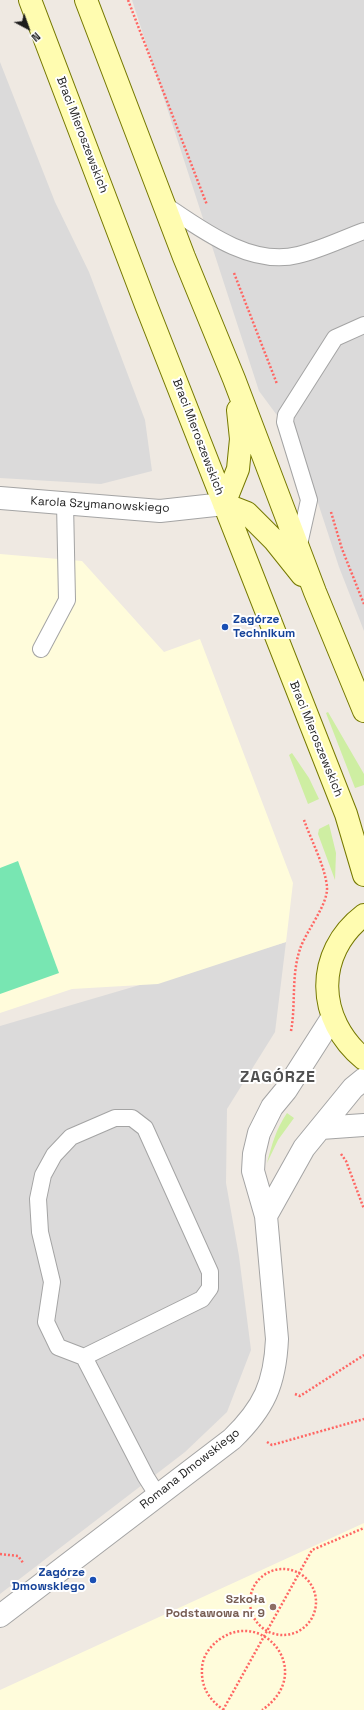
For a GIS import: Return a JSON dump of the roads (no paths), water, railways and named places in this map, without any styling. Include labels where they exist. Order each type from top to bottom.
[{"type":"main road","name":"Braci Mieroszewskich","points":[[30,0],[224,504],[346,814],[364,875]]},
{"type":"main road","points":[[86,0],[166,205],[184,257],[234,379],[298,549],[364,711]]},
{"type":"main road","points":[[234,379],[241,439],[238,469],[224,504],[247,513],[274,540],[315,592]]},
{"type":"main road","points":[[364,915],[352,924],[337,945],[329,969],[327,994],[332,1018],[340,1034],[364,1059]]},
{"type":"street","name":"Karola Szymanowskiego","points":[[0,498],[160,511],[224,504]]},
{"type":"street","name":"Romana Dmowskiego","points":[[0,1616],[232,1439],[248,1423],[262,1404],[271,1382],[276,1359],[277,1339],[266,1216],[253,1171],[254,1154],[259,1133],[272,1107],[286,1090],[332,1018]]},
{"type":"street","points":[[266,1216],[304,1148],[353,1088],[364,1079]]},
{"type":"street","points":[[321,1128],[364,1126]]},
{"type":"lane","points":[[166,205],[203,231],[222,241],[265,257],[297,255],[364,231]]},
{"type":"lane","points":[[298,549],[310,500],[285,422],[291,407],[335,338],[364,325]]},
{"type":"lane","points":[[41,650],[67,600],[65,503]]},
{"type":"lane","points":[[84,1357],[202,1299],[210,1288],[210,1272],[145,1128],[132,1118],[115,1118],[71,1137],[54,1155],[43,1175],[38,1199],[40,1232],[52,1282],[46,1322],[58,1347],[84,1357],[146,1477],[158,1496]]},
{"type":"place","name":"Zagórze Technikum","points":[[225,627]]},
{"type":"place","name":"Zagórze Dmowskiego","points":[[93,1580]]},
{"type":"place","name":"Szkoła Podstawowa nr 9","points":[[273,1607]]},
{"type":"district","name":"ZAGÓRZE","points":[[278,1078]]}]
